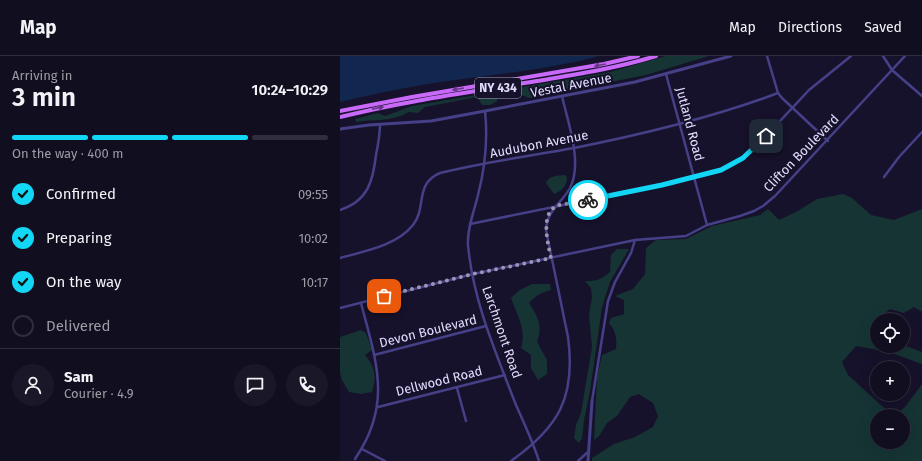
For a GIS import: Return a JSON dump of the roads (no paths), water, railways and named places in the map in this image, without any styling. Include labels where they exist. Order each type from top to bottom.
[{"type":"main road","name":"NY 434","points":[[340,111],[405,98],[604,64],[638,56]]},
{"type":"main road","name":"NY 434","points":[[340,117],[408,103],[592,72],[627,65],[656,56]]},
{"type":"street","name":"Vestal Avenue","points":[[340,129],[380,124],[431,121],[485,111],[635,82],[731,56]]},
{"type":"street","points":[[767,56],[778,93],[828,141]]},
{"type":"street","points":[[470,224],[662,185],[721,170],[743,158],[752,151],[809,90],[851,56]]},
{"type":"street","points":[[883,56],[892,70],[922,96]]},
{"type":"street","name":"Clifton Boulevard","points":[[340,308],[473,274],[635,240],[686,236],[707,225],[740,216],[763,206],[775,196],[828,141],[905,56]]},
{"type":"street","name":"Jutland Road","points":[[666,74],[707,225]]},
{"type":"street","name":"Audubon Avenue","points":[[340,258],[390,243],[406,233],[417,219],[424,187],[432,177],[446,172],[484,164],[573,148],[680,125],[744,106],[778,93]]},
{"type":"street","points":[[511,461],[533,445],[558,416],[566,395],[570,371],[571,354],[551,258],[546,226],[549,215],[567,192],[574,177],[575,165],[573,148],[562,96]]},
{"type":"street","name":"Larchmont Road","points":[[485,111],[486,147],[484,164],[478,195],[470,224],[468,243],[479,302],[486,326],[539,461]]},
{"type":"street","points":[[340,210],[357,202],[365,194],[371,183],[375,166],[380,124]]},
{"type":"street","points":[[884,177],[899,157],[922,132]]},
{"type":"street","points":[[588,461],[592,401],[606,312],[611,291],[631,253],[635,240]]},
{"type":"street","points":[[355,459],[370,433],[378,407],[379,388],[374,355],[361,303]]},
{"type":"street","name":"Devon Boulevard","points":[[374,355],[486,326]]},
{"type":"street","name":"Dellwood Road","points":[[378,407],[505,375]]},
{"type":"street","points":[[457,388],[466,421]]},
{"type":"street","points":[[362,449],[385,461]]},
{"type":"street","points":[[578,461],[589,452]]},
{"type":"water","points":[[340,56],[599,56],[535,69],[416,86],[340,102]]}]
